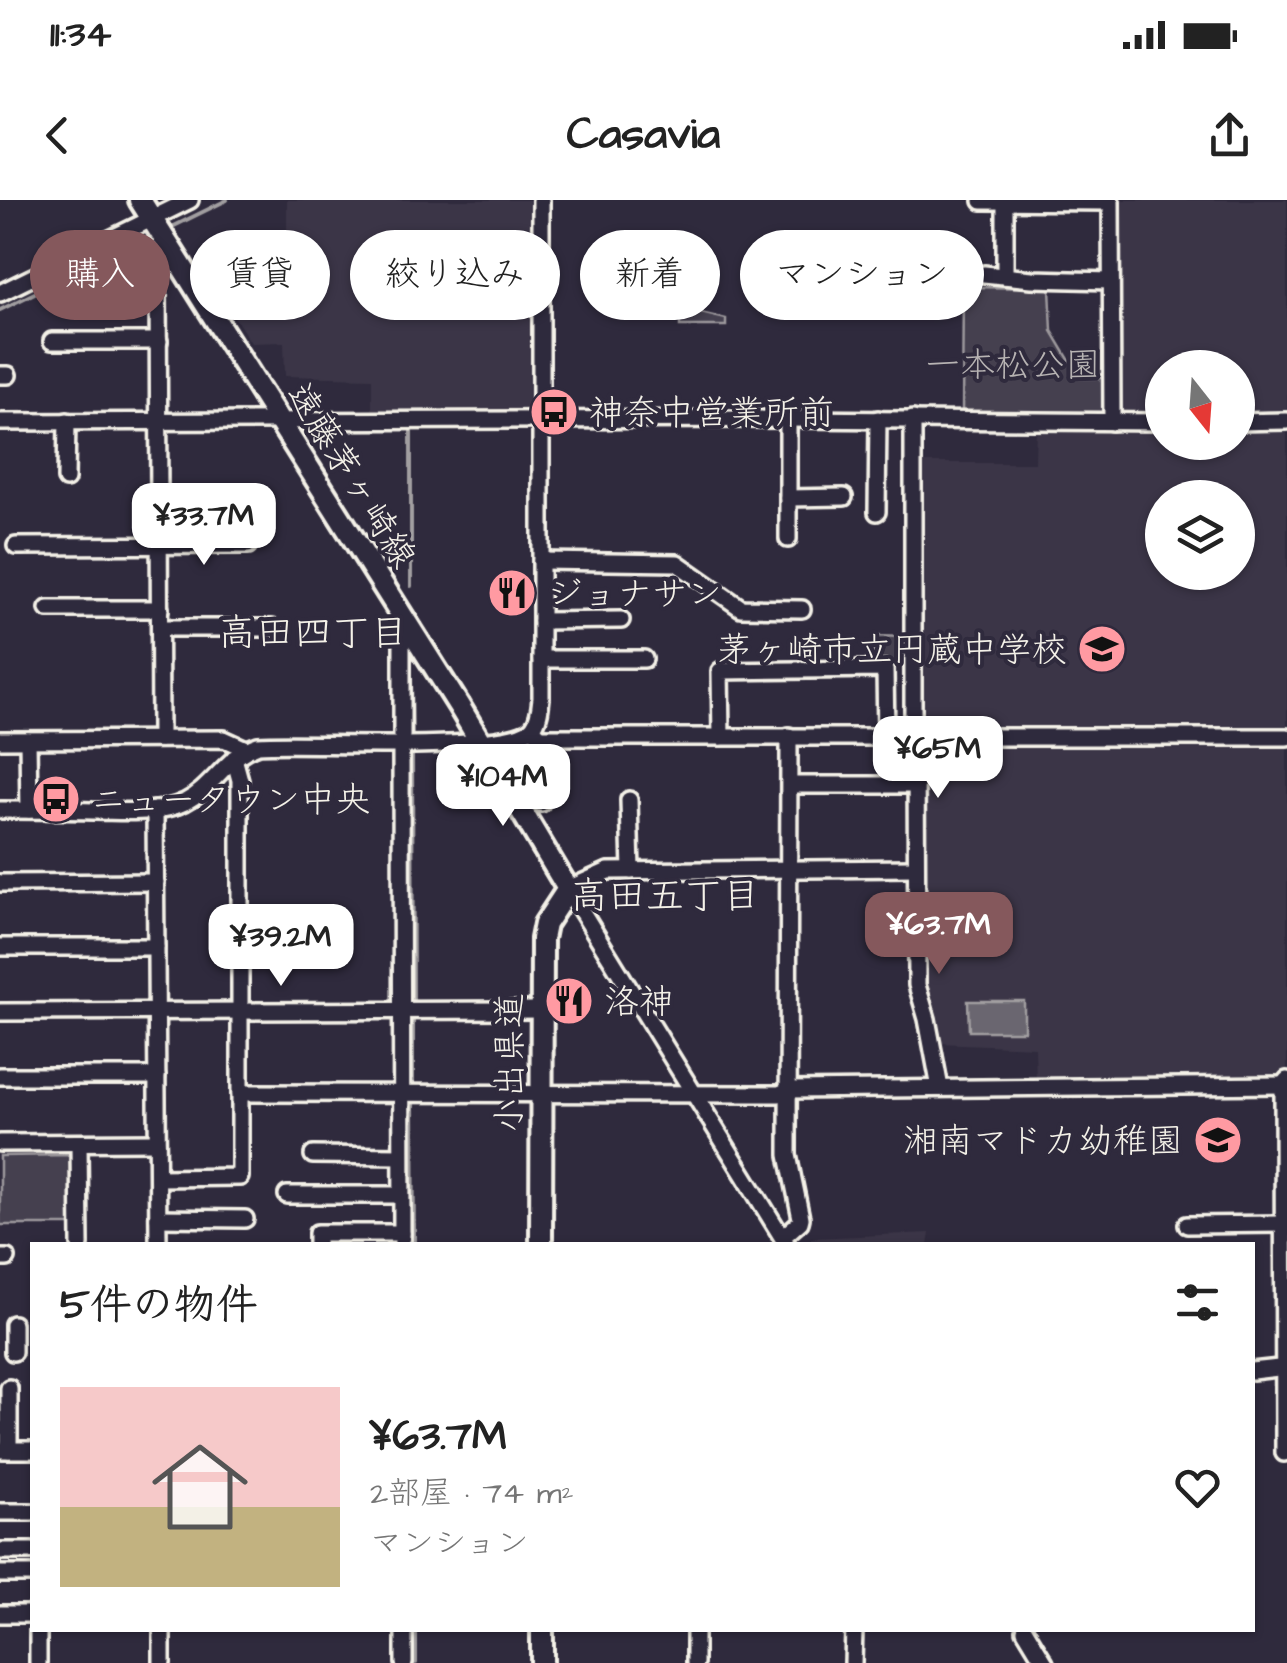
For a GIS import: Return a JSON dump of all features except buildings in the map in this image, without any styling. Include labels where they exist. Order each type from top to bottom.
[{"type":"main road","name":"遠藤茅ヶ崎線","points":[[149,215],[280,420],[568,889]]},
{"type":"main road","name":"小出県道","points":[[540,1242],[542,939],[545,924],[568,889]]},
{"type":"main road","points":[[542,1632],[542,1663]]},
{"type":"street","points":[[0,293],[149,215],[190,200]]},
{"type":"street","points":[[540,803],[536,733],[541,698],[541,200]]},
{"type":"street","points":[[982,201],[1111,202],[1112,422]]},
{"type":"street","points":[[1005,201],[1005,276]]},
{"type":"street","points":[[160,739],[158,275],[173,252]]},
{"type":"street","points":[[984,274],[1110,282]]},
{"type":"street","points":[[52,341],[159,341]]},
{"type":"street","points":[[788,419],[788,539]]},
{"type":"street","points":[[877,512],[878,419]]},
{"type":"street","points":[[913,419],[917,985],[940,1088]]},
{"type":"street","points":[[66,421],[66,479]]},
{"type":"street","points":[[1255,422],[1287,421]]},
{"type":"street","points":[[0,422],[1145,422]]},
{"type":"street","points":[[788,498],[844,497]]},
{"type":"street","points":[[16,546],[248,545]]},
{"type":"street","points":[[541,562],[677,562],[741,608],[802,609]]},
{"type":"street","points":[[48,609],[160,610]]},
{"type":"street","points":[[317,1242],[317,1233],[402,1239],[401,1156],[408,1095],[408,1011],[402,617]]},
{"type":"street","points":[[541,621],[621,620]]},
{"type":"street","points":[[160,628],[272,628]]},
{"type":"street","points":[[541,659],[644,659]]},
{"type":"street","points":[[721,737],[720,670],[885,669],[886,736]]},
{"type":"street","points":[[0,810],[155,810],[187,801],[240,753],[276,744],[480,743],[536,733],[1287,738]]},
{"type":"street","points":[[790,736],[789,870],[788,1155],[801,1218],[785,1241],[568,889],[598,874],[631,870],[789,870],[916,868]]},
{"type":"street","points":[[0,740],[224,740],[240,753]]},
{"type":"street","points":[[28,740],[30,810]]},
{"type":"street","points":[[158,1178],[240,1177],[240,753]]},
{"type":"street","points":[[796,785],[916,785]]},
{"type":"street","points":[[629,800],[631,870]]},
{"type":"street","points":[[155,810],[158,1242]]},
{"type":"street","points":[[0,882],[156,882]]},
{"type":"street","points":[[0,947],[156,947]]},
{"type":"street","points":[[0,1012],[542,1010]]},
{"type":"street","points":[[0,1076],[157,1076]]},
{"type":"street","points":[[240,1093],[778,1094],[788,1090],[1285,1082],[1284,1453]]},
{"type":"street","points":[[0,1143],[158,1142]]},
{"type":"street","points":[[79,1143],[80,1242]]},
{"type":"street","points":[[313,1155],[401,1156]]},
{"type":"street","points":[[287,1194],[402,1195]]},
{"type":"street","points":[[158,1218],[245,1219]]},
{"type":"street","points":[[1186,1225],[1284,1224]]},
{"type":"street","points":[[1255,1370],[1285,1367]]},
{"type":"street","points":[[5,1450],[9,1388]]},
{"type":"street","points":[[0,1512],[30,1512]]},
{"type":"street","points":[[0,1551],[30,1551]]},
{"type":"street","points":[[0,1574],[30,1574]]},
{"type":"street","points":[[0,1614],[30,1614]]},
{"type":"street","points":[[38,1632],[38,1663]]},
{"type":"street","points":[[162,1632],[162,1663]]},
{"type":"street","points":[[404,1632],[404,1663]]},
{"type":"street","points":[[695,1632],[695,1663]]},
{"type":"street","points":[[853,1663],[854,1632]]},
{"type":"street","points":[[1026,1632],[1045,1663]]},
{"type":"shaded area","points":[[287,200],[530,200],[530,230],[350,230],[350,320],[531,320],[531,414],[372,414],[372,378],[285,376],[284,342],[251,343],[236,320],[330,320],[330,230],[287,230]]},
{"type":"shaded area","points":[[1117,200],[1287,200],[1287,417],[1255,417],[1255,350],[1145,350],[1145,412],[1117,413]]},
{"type":"shaded area","name":"茅ヶ崎市立円蔵中学校","points":[[1145,426],[1145,460],[1255,460],[1255,426],[1287,426],[1287,726],[917,727],[920,463],[1035,463],[1036,427]]},
{"type":"shaded area","points":[[1287,743],[1287,1070],[1266,1080],[1036,1081],[1035,1047],[938,1043],[926,980],[923,754],[929,744]]},
{"type":"shaded area","points":[[968,1001],[1024,1001],[1024,1031],[969,1031]]},
{"type":"shaded area","points":[[930,1233],[928,1242],[812,1242],[811,1238]]},
{"type":"green space","name":"一本松公園","points":[[984,287],[1050,288],[1052,331],[1080,378],[1104,378],[1104,419],[962,416],[963,320],[984,320]]},
{"type":"green space","points":[[726,319],[726,326],[680,326],[680,320]]},
{"type":"green space","points":[[874,636],[906,637],[906,665],[874,665]]},
{"type":"green space","points":[[73,1155],[74,1225],[0,1225],[0,1156]]},
{"type":"waterway","points":[[166,230],[227,200]]},
{"type":"waterway","points":[[0,310],[30,295]]},
{"type":"waterway","points":[[411,426],[411,586]]},
{"type":"waterway","points":[[411,675],[412,740]]},
{"type":"waterway","points":[[412,750],[413,1005]]},
{"type":"waterway","points":[[413,1015],[413,1090]]},
{"type":"waterway","points":[[413,1100],[414,1242]]},
{"type":"waterway","points":[[416,1632],[416,1663]]},
{"type":"place","name":"神奈中営業所前","points":[[554,412]]},
{"type":"place","name":"ジョナサン","points":[[512,593]]},
{"type":"place","name":"茅ヶ崎市立円蔵中学校","points":[[1102,649]]},
{"type":"place","name":"ニュータウン中央","points":[[56,799]]},
{"type":"place","name":"洛神","points":[[569,1001]]},
{"type":"place","name":"湘南マドカ幼稚園","points":[[1218,1140]]},
{"type":"district","name":"高田四丁目","points":[[313,632]]},
{"type":"district","name":"高田五丁目","points":[[665,895]]}]
